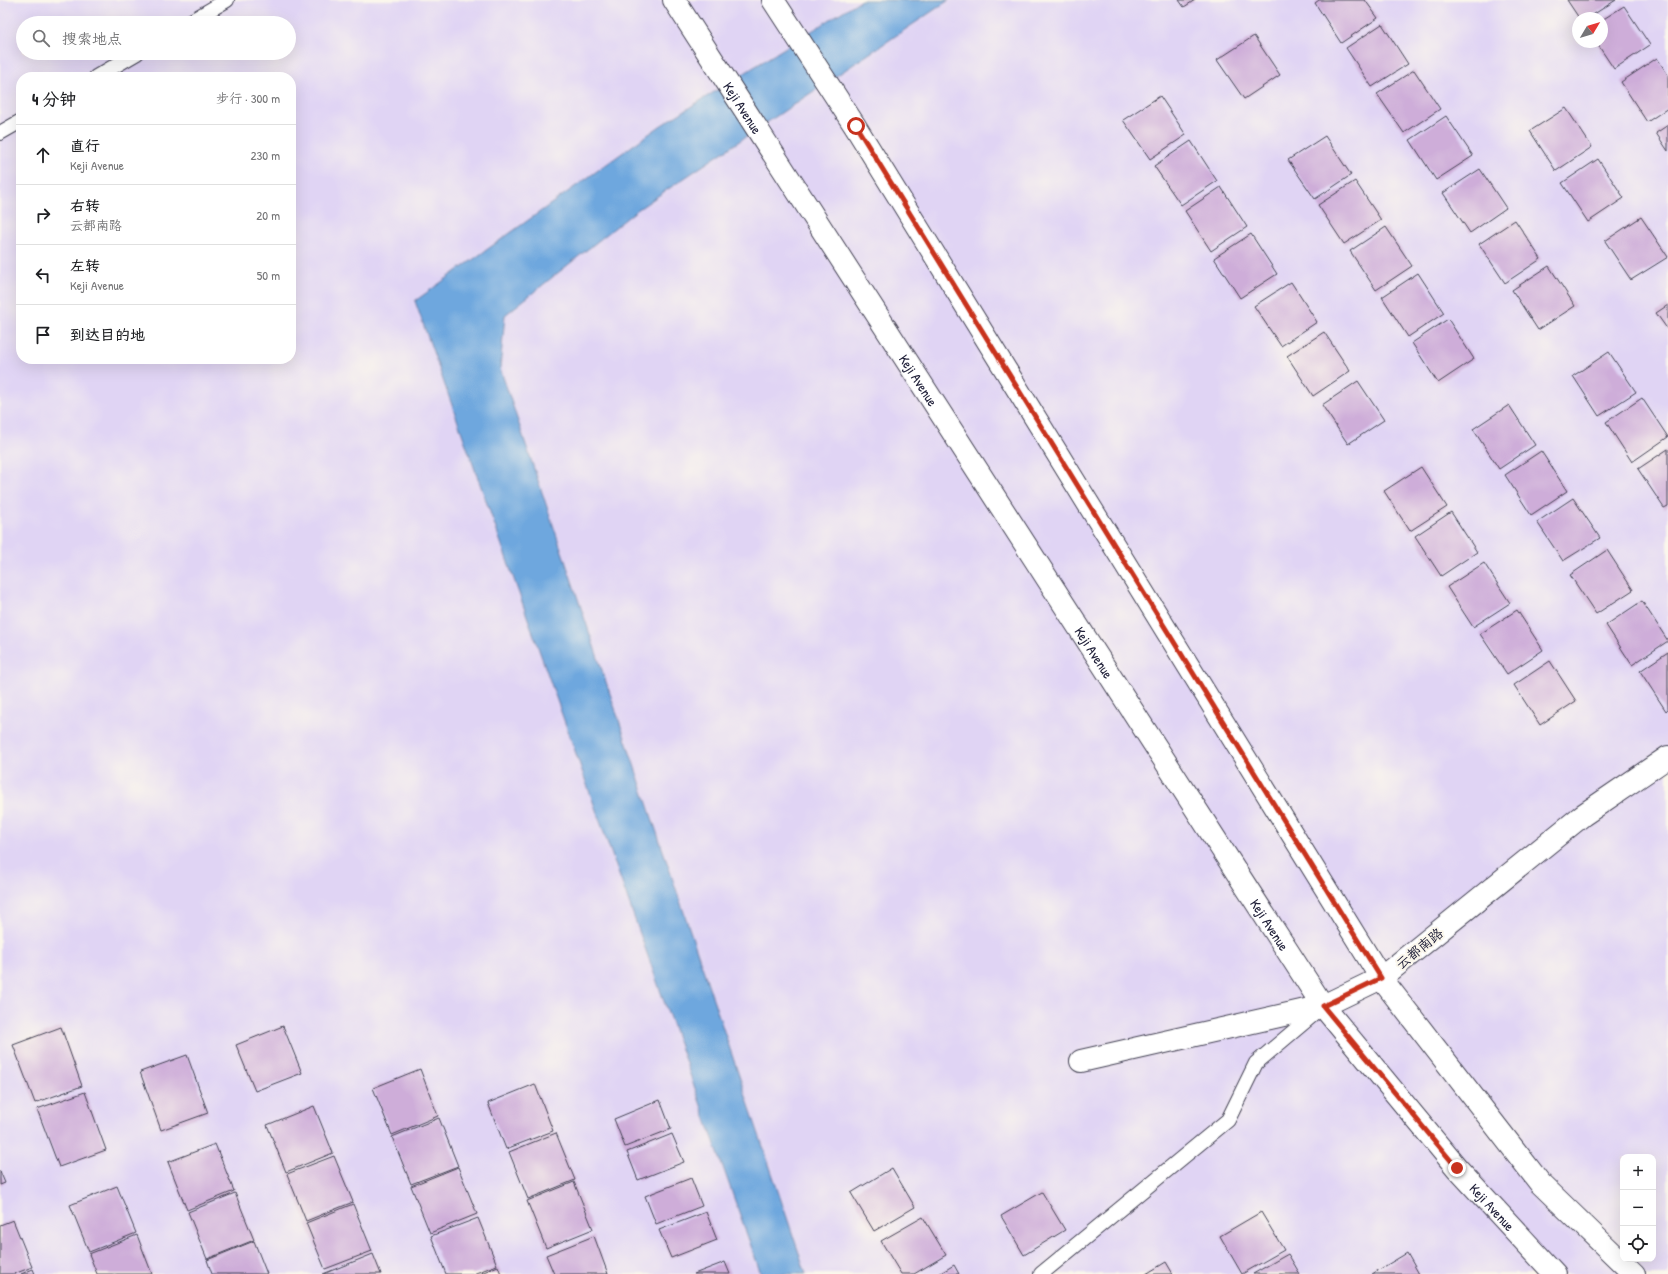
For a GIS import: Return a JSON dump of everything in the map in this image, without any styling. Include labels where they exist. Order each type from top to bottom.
[{"type":"street","name":"Keji Avenue","points":[[674,0],[1323,1006],[1457,1168],[1555,1274]]},
{"type":"street","points":[[773,0],[856,126],[1381,978],[1540,1183],[1634,1274]]},
{"type":"street","name":"云都南路","points":[[1081,1061],[1323,1006],[1381,978],[1583,815],[1668,757]]},
{"type":"lane","points":[[200,16],[227,0]]},
{"type":"lane","points":[[105,72],[125,60]]},
{"type":"lane","points":[[0,133],[16,124]]},
{"type":"lane","points":[[1041,1274],[1228,1120],[1256,1063],[1323,1006]]},
{"type":"shaded area","points":[[0,0],[1668,0],[1668,1274],[0,1274]]},
{"type":"water","points":[[861,0],[949,0],[637,210],[505,315],[500,368],[806,1274],[761,1274],[415,301],[660,126]]},
{"type":"building","points":[[1179,0],[1195,0],[1184,7]]},
{"type":"building","points":[[1319,0],[1365,0],[1378,18],[1341,43],[1315,3]]},
{"type":"building","points":[[1567,0],[1616,0],[1597,12],[1575,12]]},
{"type":"building","points":[[1624,6],[1650,45],[1614,69],[1600,48],[1608,48],[1608,16]]},
{"type":"building","points":[[1382,24],[1408,64],[1372,87],[1346,48]]},
{"type":"building","points":[[1254,36],[1280,75],[1244,99],[1217,60]]},
{"type":"building","points":[[1657,58],[1668,75],[1668,108],[1647,122],[1621,82]]},
{"type":"building","points":[[1414,70],[1440,109],[1404,133],[1377,94]]},
{"type":"building","points":[[1160,96],[1186,135],[1150,159],[1123,120]]},
{"type":"building","points":[[1566,108],[1592,147],[1556,171],[1530,131]]},
{"type":"building","points":[[1446,116],[1473,156],[1436,180],[1410,140]]},
{"type":"building","points":[[1668,125],[1668,151],[1656,133]]},
{"type":"building","points":[[1325,136],[1351,175],[1315,199],[1288,160]]},
{"type":"building","points":[[1191,141],[1217,181],[1181,205],[1154,166]]},
{"type":"building","points":[[1598,159],[1624,198],[1588,222],[1562,183]]},
{"type":"building","points":[[1480,169],[1506,208],[1470,233],[1443,193]]},
{"type":"building","points":[[1355,181],[1381,220],[1344,244],[1318,205]]},
{"type":"building","points":[[1221,187],[1247,227],[1211,251],[1185,211]]},
{"type":"building","points":[[1641,217],[1668,257],[1631,280],[1605,241]]},
{"type":"building","points":[[1515,220],[1541,259],[1505,283],[1479,244]]},
{"type":"building","points":[[1386,227],[1412,266],[1376,290],[1350,251]]},
{"type":"building","points":[[1251,234],[1277,274],[1240,298],[1214,258]]},
{"type":"building","points":[[1549,266],[1575,306],[1538,330],[1512,290]]},
{"type":"building","points":[[1418,273],[1444,313],[1408,337],[1382,297]]},
{"type":"building","points":[[1291,282],[1317,322],[1281,346],[1254,306]]},
{"type":"building","points":[[1668,305],[1668,330],[1656,313]]},
{"type":"building","points":[[1448,319],[1474,359],[1438,383],[1412,343]]},
{"type":"building","points":[[1324,332],[1350,371],[1313,396],[1287,356]]},
{"type":"building","points":[[1609,352],[1636,392],[1599,416],[1573,376]]},
{"type":"building","points":[[1358,381],[1384,420],[1348,444],[1322,405]]},
{"type":"building","points":[[1642,398],[1668,437],[1632,462],[1606,422]]},
{"type":"building","points":[[1509,405],[1535,445],[1499,469],[1473,429]]},
{"type":"building","points":[[1668,449],[1668,506],[1664,508],[1638,469]]},
{"type":"building","points":[[1541,451],[1567,491],[1531,515],[1505,475]]},
{"type":"building","points":[[1421,467],[1447,507],[1410,531],[1384,491]]},
{"type":"building","points":[[1573,498],[1600,538],[1563,561],[1537,522]]},
{"type":"building","points":[[1451,512],[1477,552],[1441,576],[1415,536]]},
{"type":"building","points":[[1607,550],[1633,590],[1596,614],[1570,575]]},
{"type":"building","points":[[1484,563],[1510,603],[1473,627],[1447,587]]},
{"type":"building","points":[[1642,601],[1668,641],[1632,665],[1606,625]]},
{"type":"building","points":[[1517,610],[1543,650],[1507,674],[1480,634]]},
{"type":"building","points":[[1668,652],[1668,709],[1666,711],[1640,671]]},
{"type":"building","points":[[1550,661],[1576,701],[1540,725],[1514,685]]},
{"type":"building","points":[[283,1026],[302,1073],[255,1091],[236,1045]]},
{"type":"building","points":[[61,1027],[82,1086],[35,1103],[13,1045]]},
{"type":"building","points":[[187,1055],[208,1113],[161,1130],[140,1072]]},
{"type":"building","points":[[420,1069],[438,1116],[392,1135],[373,1088]]},
{"type":"building","points":[[535,1084],[553,1131],[506,1149],[488,1103]]},
{"type":"building","points":[[85,1092],[106,1150],[59,1167],[37,1109]]},
{"type":"building","points":[[660,1100],[671,1129],[625,1147],[614,1119]]},
{"type":"building","points":[[314,1106],[333,1153],[286,1172],[267,1125]]},
{"type":"building","points":[[439,1118],[458,1166],[411,1184],[392,1137]]},
{"type":"building","points":[[556,1133],[575,1180],[528,1199],[509,1152]]},
{"type":"building","points":[[672,1134],[684,1162],[638,1180],[627,1152]]},
{"type":"building","points":[[215,1144],[234,1191],[187,1210],[168,1162]]},
{"type":"building","points":[[334,1156],[353,1202],[306,1221],[287,1174]]},
{"type":"building","points":[[458,1167],[477,1214],[430,1233],[411,1186]]},
{"type":"building","points":[[892,1168],[915,1207],[874,1231],[851,1193]]},
{"type":"building","points":[[0,1171],[5,1183],[0,1185]]},
{"type":"building","points":[[691,1178],[702,1206],[656,1224],[645,1196]]},
{"type":"building","points":[[574,1182],[593,1229],[546,1248],[527,1201]]},
{"type":"building","points":[[117,1186],[136,1233],[89,1252],[70,1205]]},
{"type":"building","points":[[1042,1192],[1065,1230],[1024,1255],[1001,1216]]},
{"type":"building","points":[[235,1193],[254,1240],[207,1259],[188,1212]]},
{"type":"building","points":[[353,1204],[372,1251],[325,1269],[306,1223]]},
{"type":"building","points":[[706,1212],[717,1240],[671,1258],[659,1230]]},
{"type":"building","points":[[1261,1212],[1284,1250],[1242,1274],[1220,1236]]},
{"type":"building","points":[[923,1217],[946,1255],[914,1274],[901,1274],[881,1241]]},
{"type":"building","points":[[478,1218],[497,1265],[473,1274],[446,1274],[431,1236]]},
{"type":"building","points":[[13,1220],[32,1267],[14,1274],[0,1274],[0,1225]]},
{"type":"building","points":[[137,1235],[152,1274],[97,1274],[89,1254]]},
{"type":"building","points":[[594,1236],[608,1274],[554,1274],[546,1255]]},
{"type":"building","points":[[254,1241],[267,1274],[212,1274],[207,1260]]},
{"type":"building","points":[[1407,1253],[1419,1274],[1372,1274]]},
{"type":"building","points":[[373,1254],[381,1274],[323,1274]]},
{"type":"building","points":[[1288,1254],[1300,1274],[1253,1274]]},
{"type":"building","points":[[725,1262],[730,1274],[694,1274]]},
{"type":"building","points":[[1166,1262],[1173,1274],[1146,1274]]},
{"type":"building","points":[[954,1265],[959,1274],[939,1274]]},
{"type":"building","points":[[498,1266],[501,1274],[479,1274]]},
{"type":"building","points":[[33,1269],[35,1274],[21,1274]]},
{"type":"route","points":[[856,126],[1381,978],[1323,1006],[1457,1168]]}]
